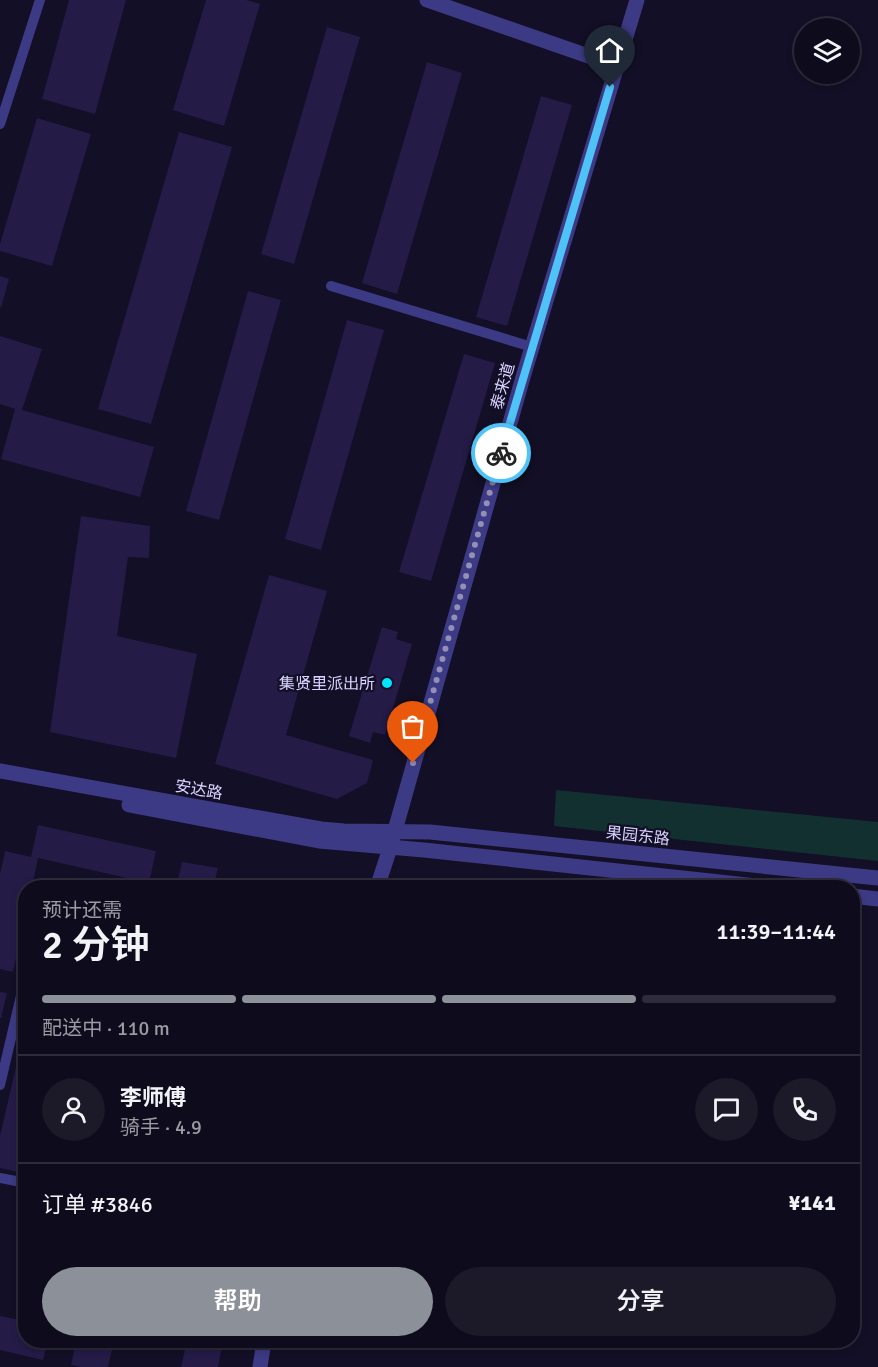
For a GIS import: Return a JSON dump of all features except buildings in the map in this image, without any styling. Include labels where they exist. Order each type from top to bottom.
[{"type":"street","points":[[427,0],[617,66]]},
{"type":"street","name":"泰来道","points":[[379,880],[390,848],[532,347],[637,0]]},
{"type":"street","name":"安达路","points":[[0,771],[321,829],[393,831]]},
{"type":"street","name":"安达路","points":[[0,780],[319,841],[390,848]]},
{"type":"street","name":"果园东路","points":[[393,831],[449,834],[878,878]]},
{"type":"street","points":[[390,848],[701,880]]},
{"type":"street","points":[[860,897],[878,899]]},
{"type":"street","points":[[260,1367],[263,1348]]},
{"type":"lane","points":[[0,124],[40,0]]},
{"type":"lane","points":[[331,286],[532,347]]},
{"type":"lane","points":[[0,1085],[18,1008]]},
{"type":"lane","points":[[0,1178],[18,1181]]},
{"type":"green space","points":[[556,790],[878,822],[878,861],[554,826]]},
{"type":"way so far","points":[[413,763],[501,453]]},
{"type":"place","name":"集贤里派出所","points":[[387,683]]},
{"type":"route","points":[[501,453],[610,87]]}]
